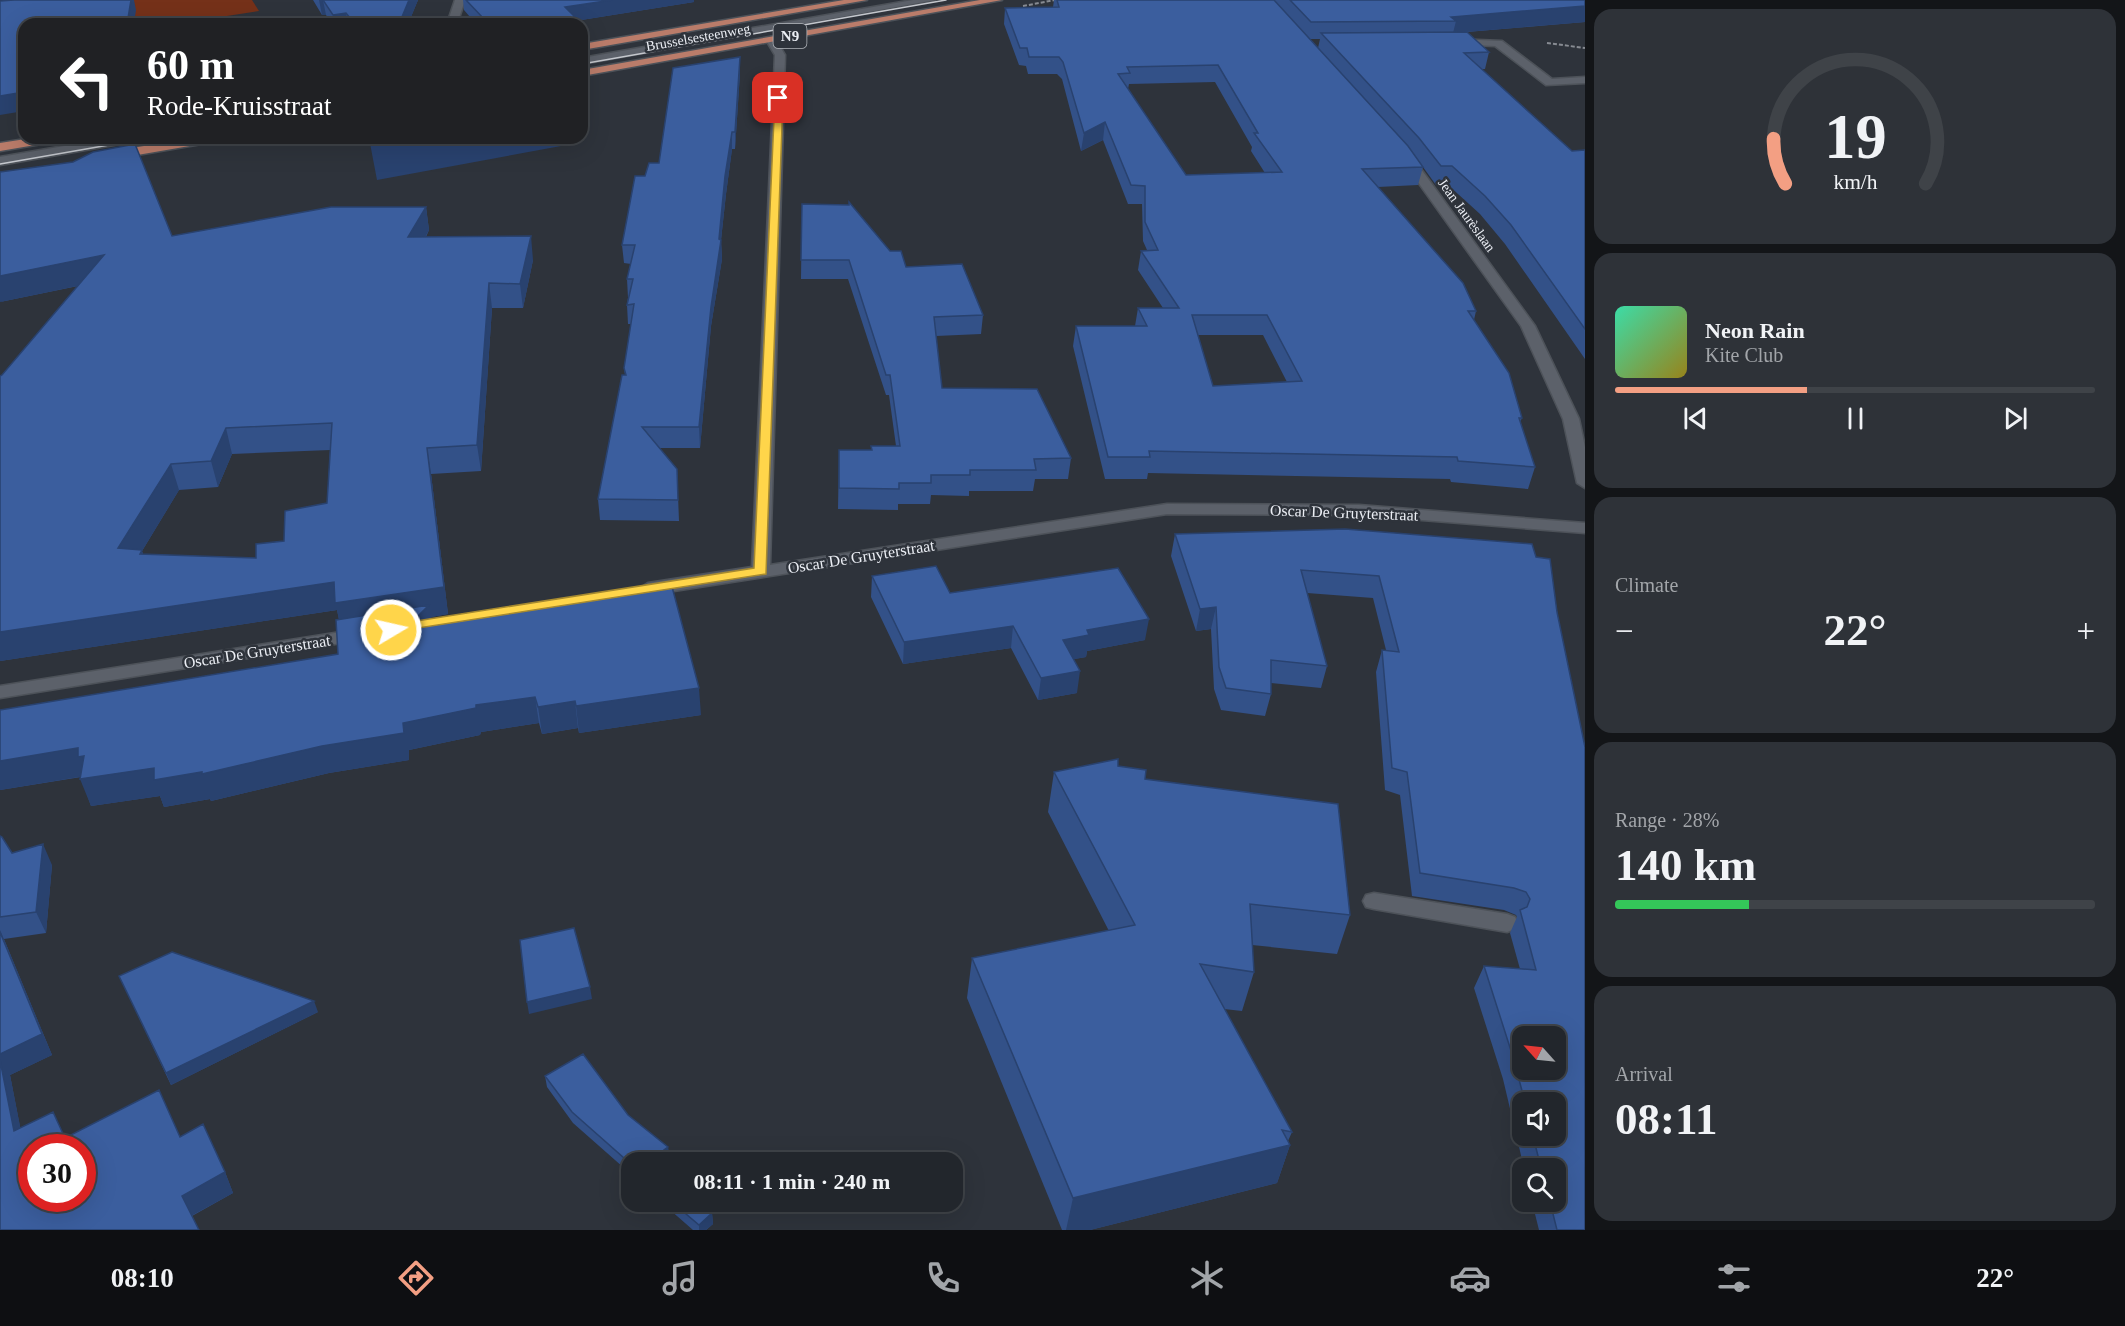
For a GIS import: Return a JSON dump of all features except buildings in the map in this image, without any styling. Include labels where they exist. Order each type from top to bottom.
[{"type":"main road","name":"Brusselsesteenweg","points":[[588,46],[862,0]]},
{"type":"main road","name":"Brusselsesteenweg","points":[[588,72],[997,0]]},
{"type":"main road","points":[[0,147],[18,144]]},
{"type":"main road","points":[[106,156],[177,144]]},
{"type":"street","points":[[454,18],[460,0]]},
{"type":"street","points":[[588,60],[930,0]]},
{"type":"street","points":[[761,572],[780,55],[771,40]]},
{"type":"street","points":[[1441,42],[1498,42],[1550,83],[1585,80]]},
{"type":"street","name":"Jean Jaurèslaan","points":[[1394,143],[1409,160],[1528,326],[1571,419],[1585,483]]},
{"type":"street","points":[[0,160],[95,144]]},
{"type":"street","name":"Oscar De Gruyterstraat","points":[[631,592],[1167,509],[1359,510],[1585,528]]},
{"type":"street","name":"Oscar De Gruyterstraat","points":[[0,692],[382,631]]},
{"type":"street","points":[[1374,901],[1508,923]]},
{"type":"shaded area","points":[[123,0],[252,0],[259,11],[214,18],[119,18]]},
{"type":"tram line","points":[[588,63],[946,0]]},
{"type":"tram line","points":[[0,164],[115,144]]},
{"type":"route","points":[[391,630],[761,572],[778,98]]}]
